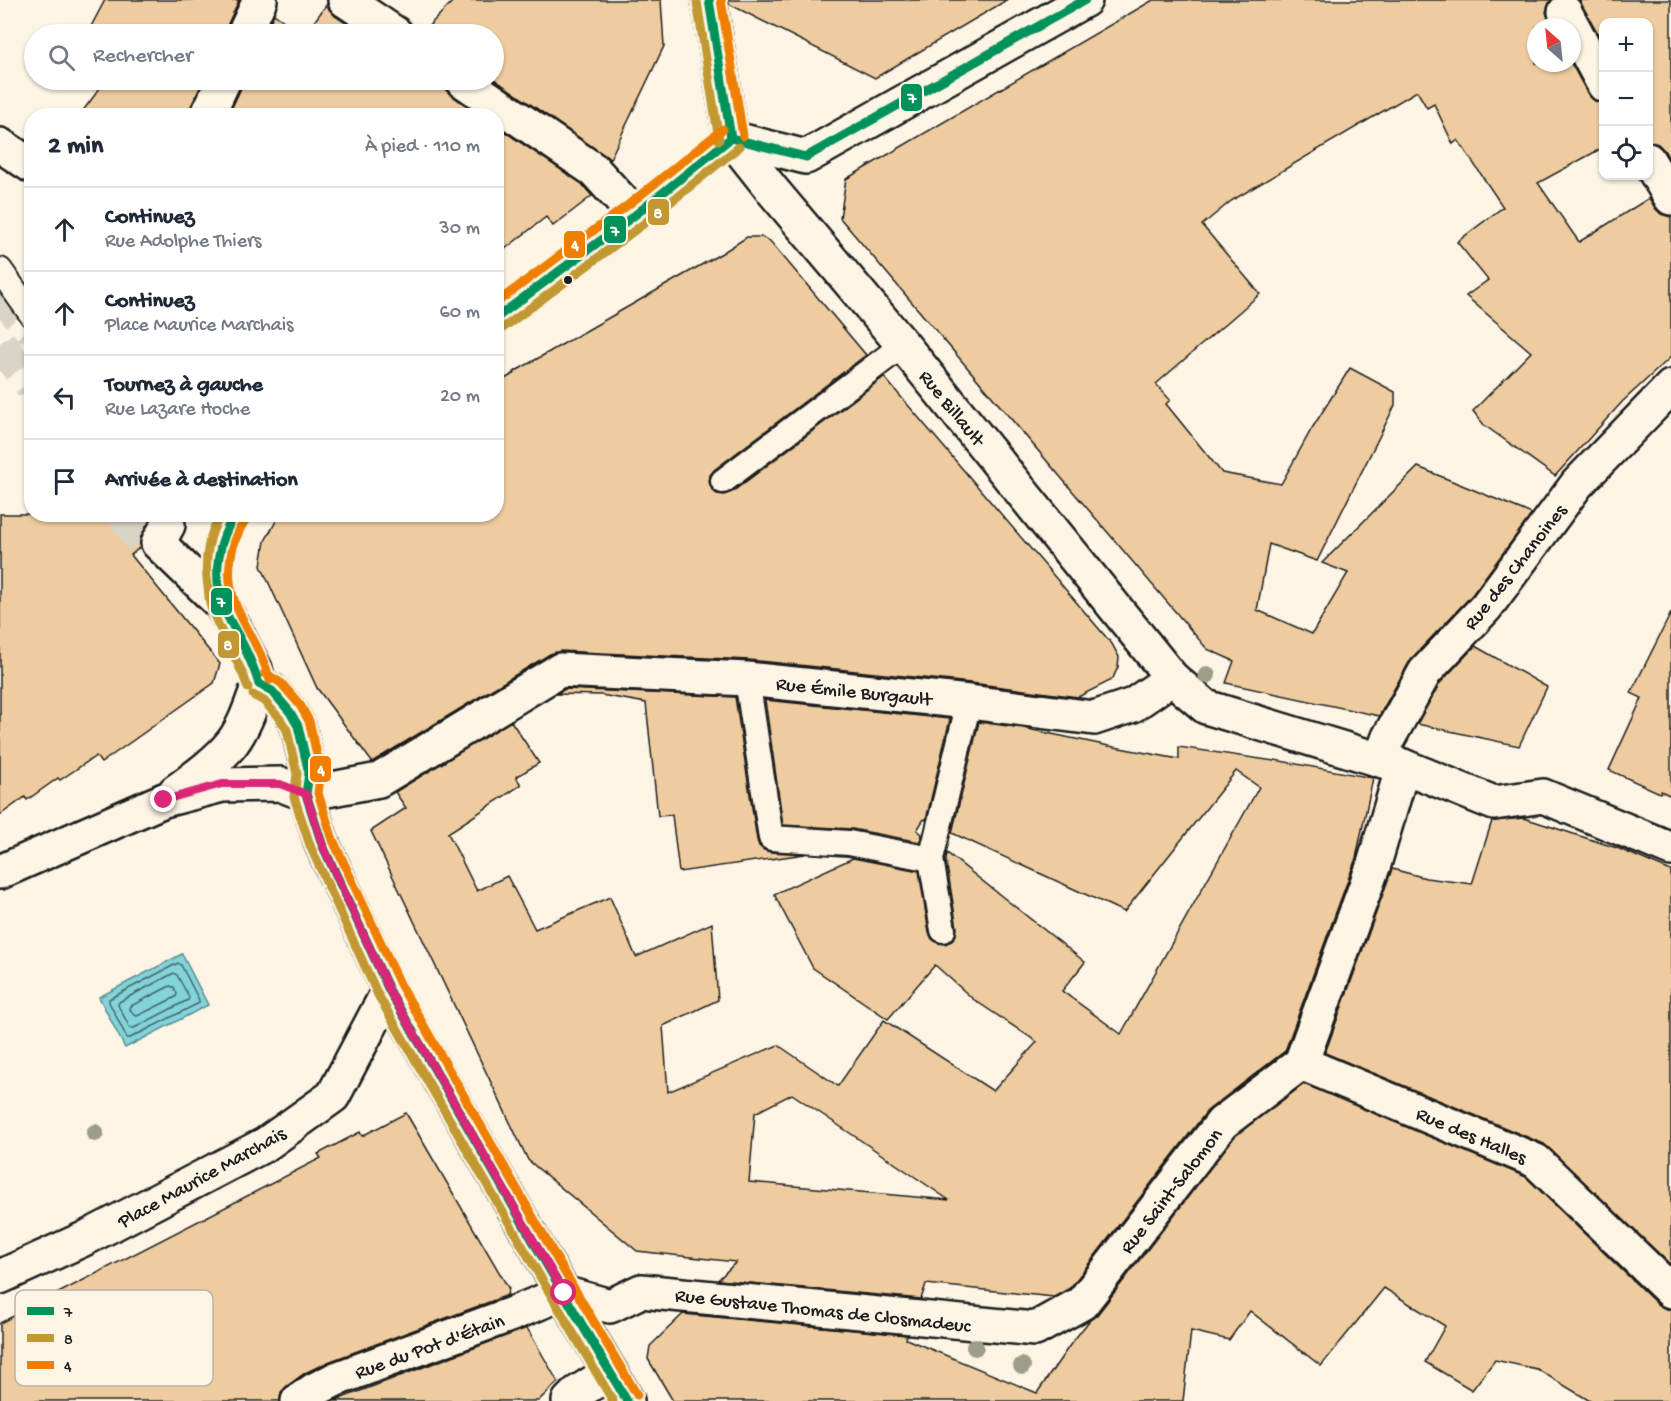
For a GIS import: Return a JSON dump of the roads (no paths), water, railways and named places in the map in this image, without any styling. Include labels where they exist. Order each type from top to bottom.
[{"type":"street","points":[[249,24],[260,0]]},
{"type":"street","points":[[345,0],[381,24]]},
{"type":"street","points":[[709,0],[731,138],[806,157],[1085,0]]},
{"type":"street","points":[[1565,12],[1599,76]]},
{"type":"street","points":[[211,108],[219,90]]},
{"type":"street","points":[[477,90],[503,108]]},
{"type":"street","points":[[504,109],[594,170],[635,214]]},
{"type":"street","name":"Rue Billault","points":[[731,138],[903,345],[1172,678]]},
{"type":"street","points":[[0,144],[24,160]]},
{"type":"street","points":[[1653,168],[1671,198]]},
{"type":"street","name":"Rue des Chanoines","points":[[1301,1062],[1374,864],[1392,763],[1389,737],[1425,672],[1486,607],[1577,484],[1671,387]]},
{"type":"street","points":[[163,534],[222,605],[255,669],[259,684],[248,714],[232,742],[192,780],[164,800]]},
{"type":"street","name":"Rue Émile Burgault","points":[[306,794],[379,780],[560,670],[747,679],[969,702],[1094,718],[1133,705],[1172,678]]},
{"type":"street","points":[[1172,678],[1206,707],[1392,763],[1494,803],[1543,796],[1671,849]]},
{"type":"street","points":[[259,684],[272,691],[290,712],[298,726],[309,773],[306,794],[322,844],[389,990],[627,1401]]},
{"type":"street","points":[[0,873],[164,800],[222,784],[280,784],[306,794]]},
{"type":"street","name":"Place Maurice Marchais","points":[[0,1277],[86,1238],[266,1144],[333,1096],[389,990]]},
{"type":"street","name":"Rue des Halles","points":[[1301,1062],[1536,1161],[1671,1291]]},
{"type":"street","name":"Rue Saint-Salomon","points":[[1082,1303],[1222,1123],[1301,1062]]},
{"type":"street","name":"Rue Gustave Thomas de Closmadeuc","points":[[564,1293],[610,1306],[641,1291],[1035,1329],[1082,1303]]},
{"type":"street","name":"Rue du Pot d'Étain","points":[[298,1401],[336,1379],[564,1293]]},
{"type":"street","points":[[568,1401],[610,1372]]},
{"type":"lane","points":[[504,312],[635,214],[731,138]]},
{"type":"lane","points":[[0,270],[24,304]]},
{"type":"lane","points":[[723,481],[903,345]]},
{"type":"lane","points":[[222,605],[217,568],[220,543],[230,522]]},
{"type":"lane","points":[[747,679],[771,838],[849,843],[931,859]]},
{"type":"lane","points":[[943,930],[931,859],[969,702]]},
{"type":"water","points":[[182,954],[208,1005],[125,1048],[99,997]]},
{"type":"tunnel","points":[[0,290],[24,323]]},
{"type":"tunnel","points":[[0,343],[24,376]]},
{"type":"tunnel","points":[[129,522],[144,544],[158,543]]}]
